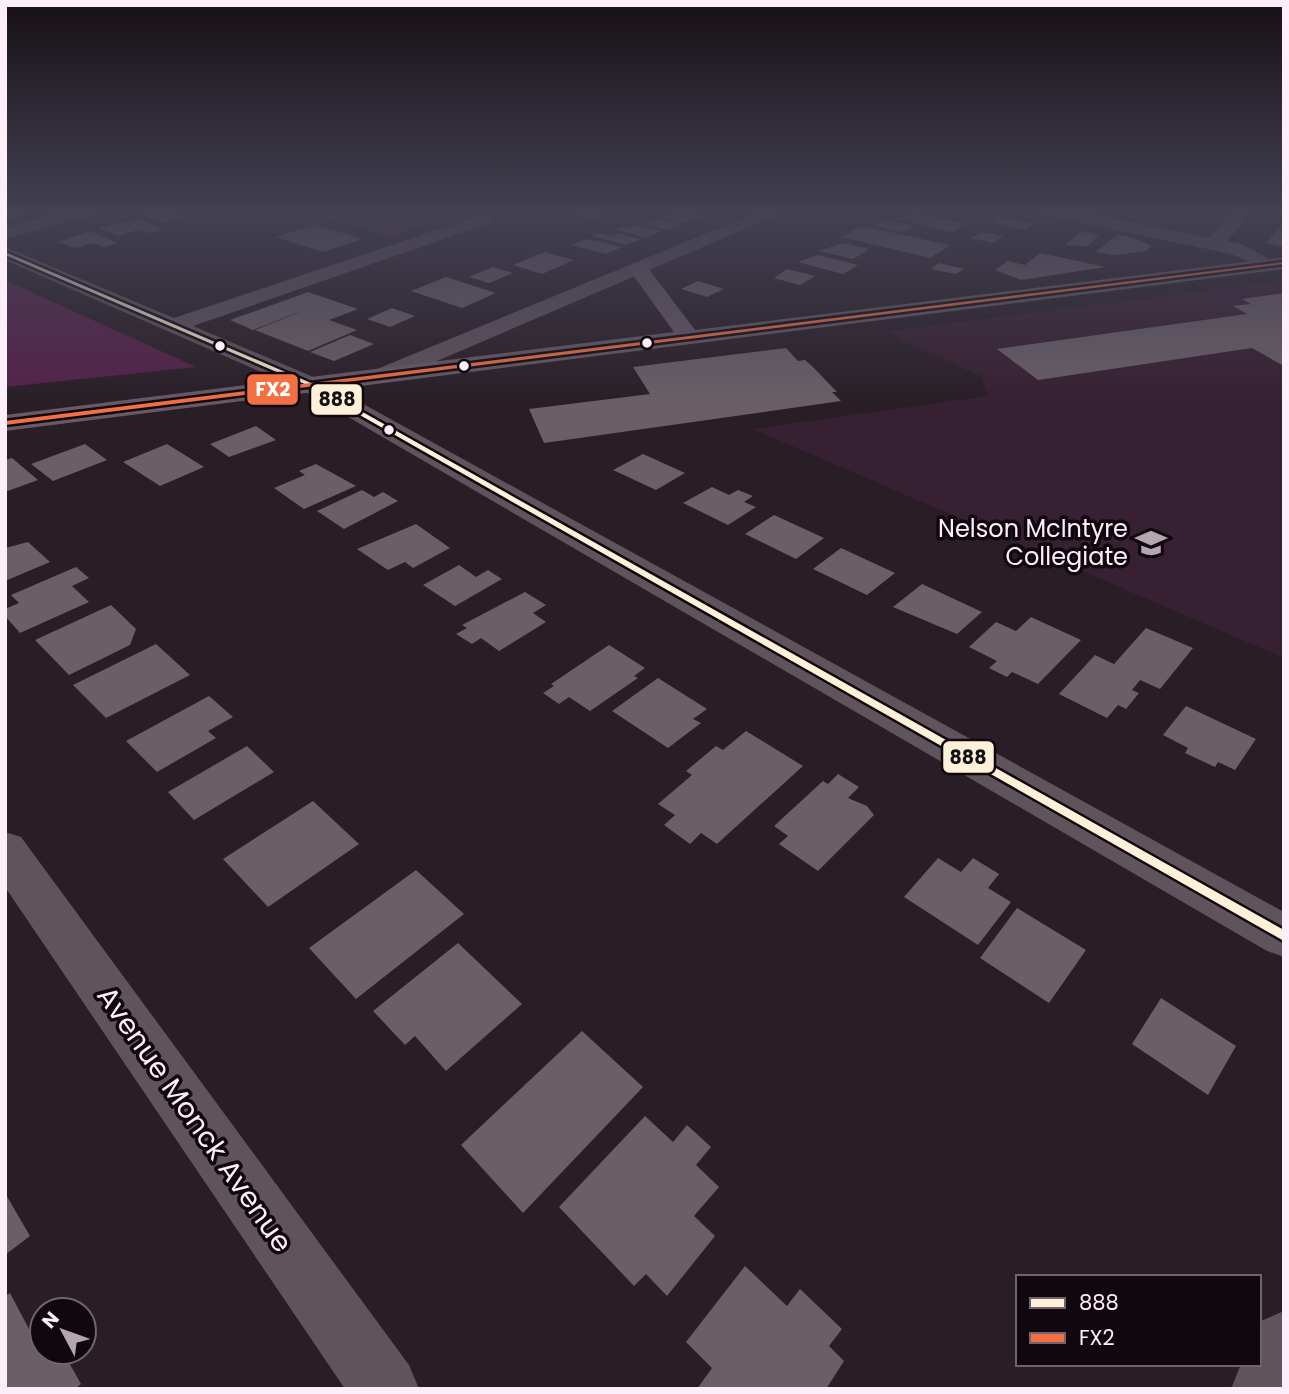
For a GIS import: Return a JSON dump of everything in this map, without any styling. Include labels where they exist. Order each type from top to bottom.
[{"type":"highway","points":[[643,275],[689,337]]},
{"type":"highway","points":[[5,423],[1188,275]]},
{"type":"street","points":[[57,275],[309,384],[1284,936]]},
{"type":"street","points":[[174,325],[320,275]]},
{"type":"street","points":[[386,374],[621,275]]},
{"type":"street","name":"Avenue Monck Avenue","points":[[5,850],[385,1389]]},
{"type":"street","points":[[1265,1389],[1284,1344]]},
{"type":"shaded area","points":[[5,280],[196,367],[5,387]]},
{"type":"shaded area","name":"Nelson McIntyre Collegiate","points":[[1284,281],[1284,658],[753,429],[988,396],[982,377],[899,339],[890,331]]},
{"type":"building","points":[[474,275],[508,275],[489,283],[469,277]]},
{"type":"building","points":[[778,275],[815,276],[800,285],[774,278]]},
{"type":"building","points":[[1008,275],[1053,275],[1021,280]]},
{"type":"building","points":[[446,277],[496,293],[462,308],[411,291]]},
{"type":"building","points":[[698,281],[724,289],[707,297],[681,289]]},
{"type":"building","points":[[308,292],[358,309],[329,320],[357,330],[308,351],[255,330],[320,304],[253,330],[230,320]]},
{"type":"building","points":[[1284,293],[1284,366],[1252,348],[1038,380],[997,349],[1247,314],[1233,306],[1251,304],[1242,299]]},
{"type":"building","points":[[392,308],[415,316],[390,327],[367,319]]},
{"type":"building","points":[[350,335],[374,344],[334,361],[310,352]]},
{"type":"building","points":[[786,348],[798,361],[805,360],[814,368],[837,392],[832,392],[841,401],[544,443],[529,409],[650,394],[633,367]]},
{"type":"building","points":[[256,426],[276,440],[229,457],[210,444]]},
{"type":"building","points":[[85,444],[107,460],[53,481],[31,464]]},
{"type":"building","points":[[167,444],[204,467],[160,486],[123,462]]},
{"type":"building","points":[[643,454],[685,473],[656,490],[613,470]]},
{"type":"building","points":[[12,458],[38,480],[5,492],[5,460]]},
{"type":"building","points":[[316,464],[356,486],[304,509],[274,488],[305,475],[299,471]]},
{"type":"building","points":[[712,487],[729,495],[738,490],[753,496],[744,502],[756,507],[728,525],[683,503]]},
{"type":"building","points":[[362,490],[374,497],[383,492],[398,501],[344,529],[317,511]]},
{"type":"building","points":[[774,515],[824,538],[796,559],[745,534]]},
{"type":"building","points":[[416,524],[450,548],[413,568],[405,562],[388,570],[357,549]]},
{"type":"building","points":[[28,542],[50,562],[5,581],[5,548]]},
{"type":"building","points":[[841,548],[895,573],[867,595],[813,569]]},
{"type":"building","points":[[459,565],[476,577],[488,570],[502,579],[455,606],[423,585]]},
{"type":"building","points":[[76,567],[89,578],[72,586],[89,602],[20,633],[5,616],[5,609],[19,603],[11,595]]},
{"type":"building","points":[[922,584],[982,612],[957,634],[893,607]]},
{"type":"building","points":[[525,592],[546,605],[533,613],[546,622],[499,651],[481,638],[472,644],[456,634],[467,628],[462,625]]},
{"type":"building","points":[[111,605],[136,629],[130,645],[69,675],[35,640]]},
{"type":"building","points":[[1031,617],[1081,640],[1038,684],[1012,672],[1007,677],[989,668],[997,661],[969,647],[996,622],[1016,631]]},
{"type":"building","points":[[1146,628],[1193,648],[1160,689],[1140,680],[1132,690],[1139,693],[1126,709],[1118,705],[1107,718],[1059,694],[1095,655],[1114,664]]},
{"type":"building","points":[[156,644],[190,675],[106,718],[73,685]]},
{"type":"building","points":[[609,645],[645,668],[634,676],[638,678],[590,711],[569,697],[559,704],[543,693],[554,686],[551,684]]},
{"type":"building","points":[[658,678],[707,709],[693,719],[701,723],[668,748],[612,711]]},
{"type":"building","points":[[209,696],[233,717],[208,731],[216,738],[157,772],[126,741]]},
{"type":"building","points":[[1186,706],[1256,739],[1235,770],[1218,762],[1215,767],[1185,753],[1188,748],[1163,735]]},
{"type":"building","points":[[746,731],[803,766],[717,844],[701,833],[690,844],[664,825],[675,815],[658,804],[692,775],[686,771],[716,746],[723,750]]},
{"type":"building","points":[[247,746],[274,772],[194,820],[168,792]]},
{"type":"building","points":[[838,774],[859,787],[848,798],[867,806],[874,815],[818,871],[779,844],[788,836],[774,826],[823,781],[828,784]]},
{"type":"building","points":[[313,801],[359,844],[268,907],[223,859]]},
{"type":"building","points":[[938,858],[961,872],[973,858],[999,874],[988,888],[1011,902],[978,945],[904,897]]},
{"type":"building","points":[[416,870],[464,914],[356,999],[309,948]]},
{"type":"building","points":[[1017,908],[1086,950],[1049,1003],[980,958]]},
{"type":"building","points":[[458,943],[522,1004],[446,1071],[415,1036],[405,1045],[373,1011]]},
{"type":"building","points":[[1161,998],[1236,1046],[1208,1095],[1132,1044]]},
{"type":"building","points":[[582,1031],[643,1087],[523,1213],[461,1145]]},
{"type":"building","points":[[645,1116],[673,1142],[687,1125],[711,1147],[696,1165],[719,1187],[694,1216],[715,1236],[667,1296],[646,1274],[634,1286],[559,1207]]},
{"type":"building","points":[[5,1193],[30,1236],[5,1255]]},
{"type":"building","points":[[745,1266],[787,1306],[800,1289],[842,1329],[829,1346],[844,1361],[826,1389],[697,1389],[712,1368],[686,1342]]},
{"type":"building","points":[[10,1293],[28,1327],[28,1366],[71,1366],[81,1384],[75,1389],[5,1389],[5,1296]]},
{"type":"transit line","name":"888","points":[[56,275],[309,384],[1284,936]]},
{"type":"transit line","name":"FX2","points":[[5,423],[1188,275]]},
{"type":"place","name":"Nelson McIntyre Collegiate","points":[[1151,543]]}]
